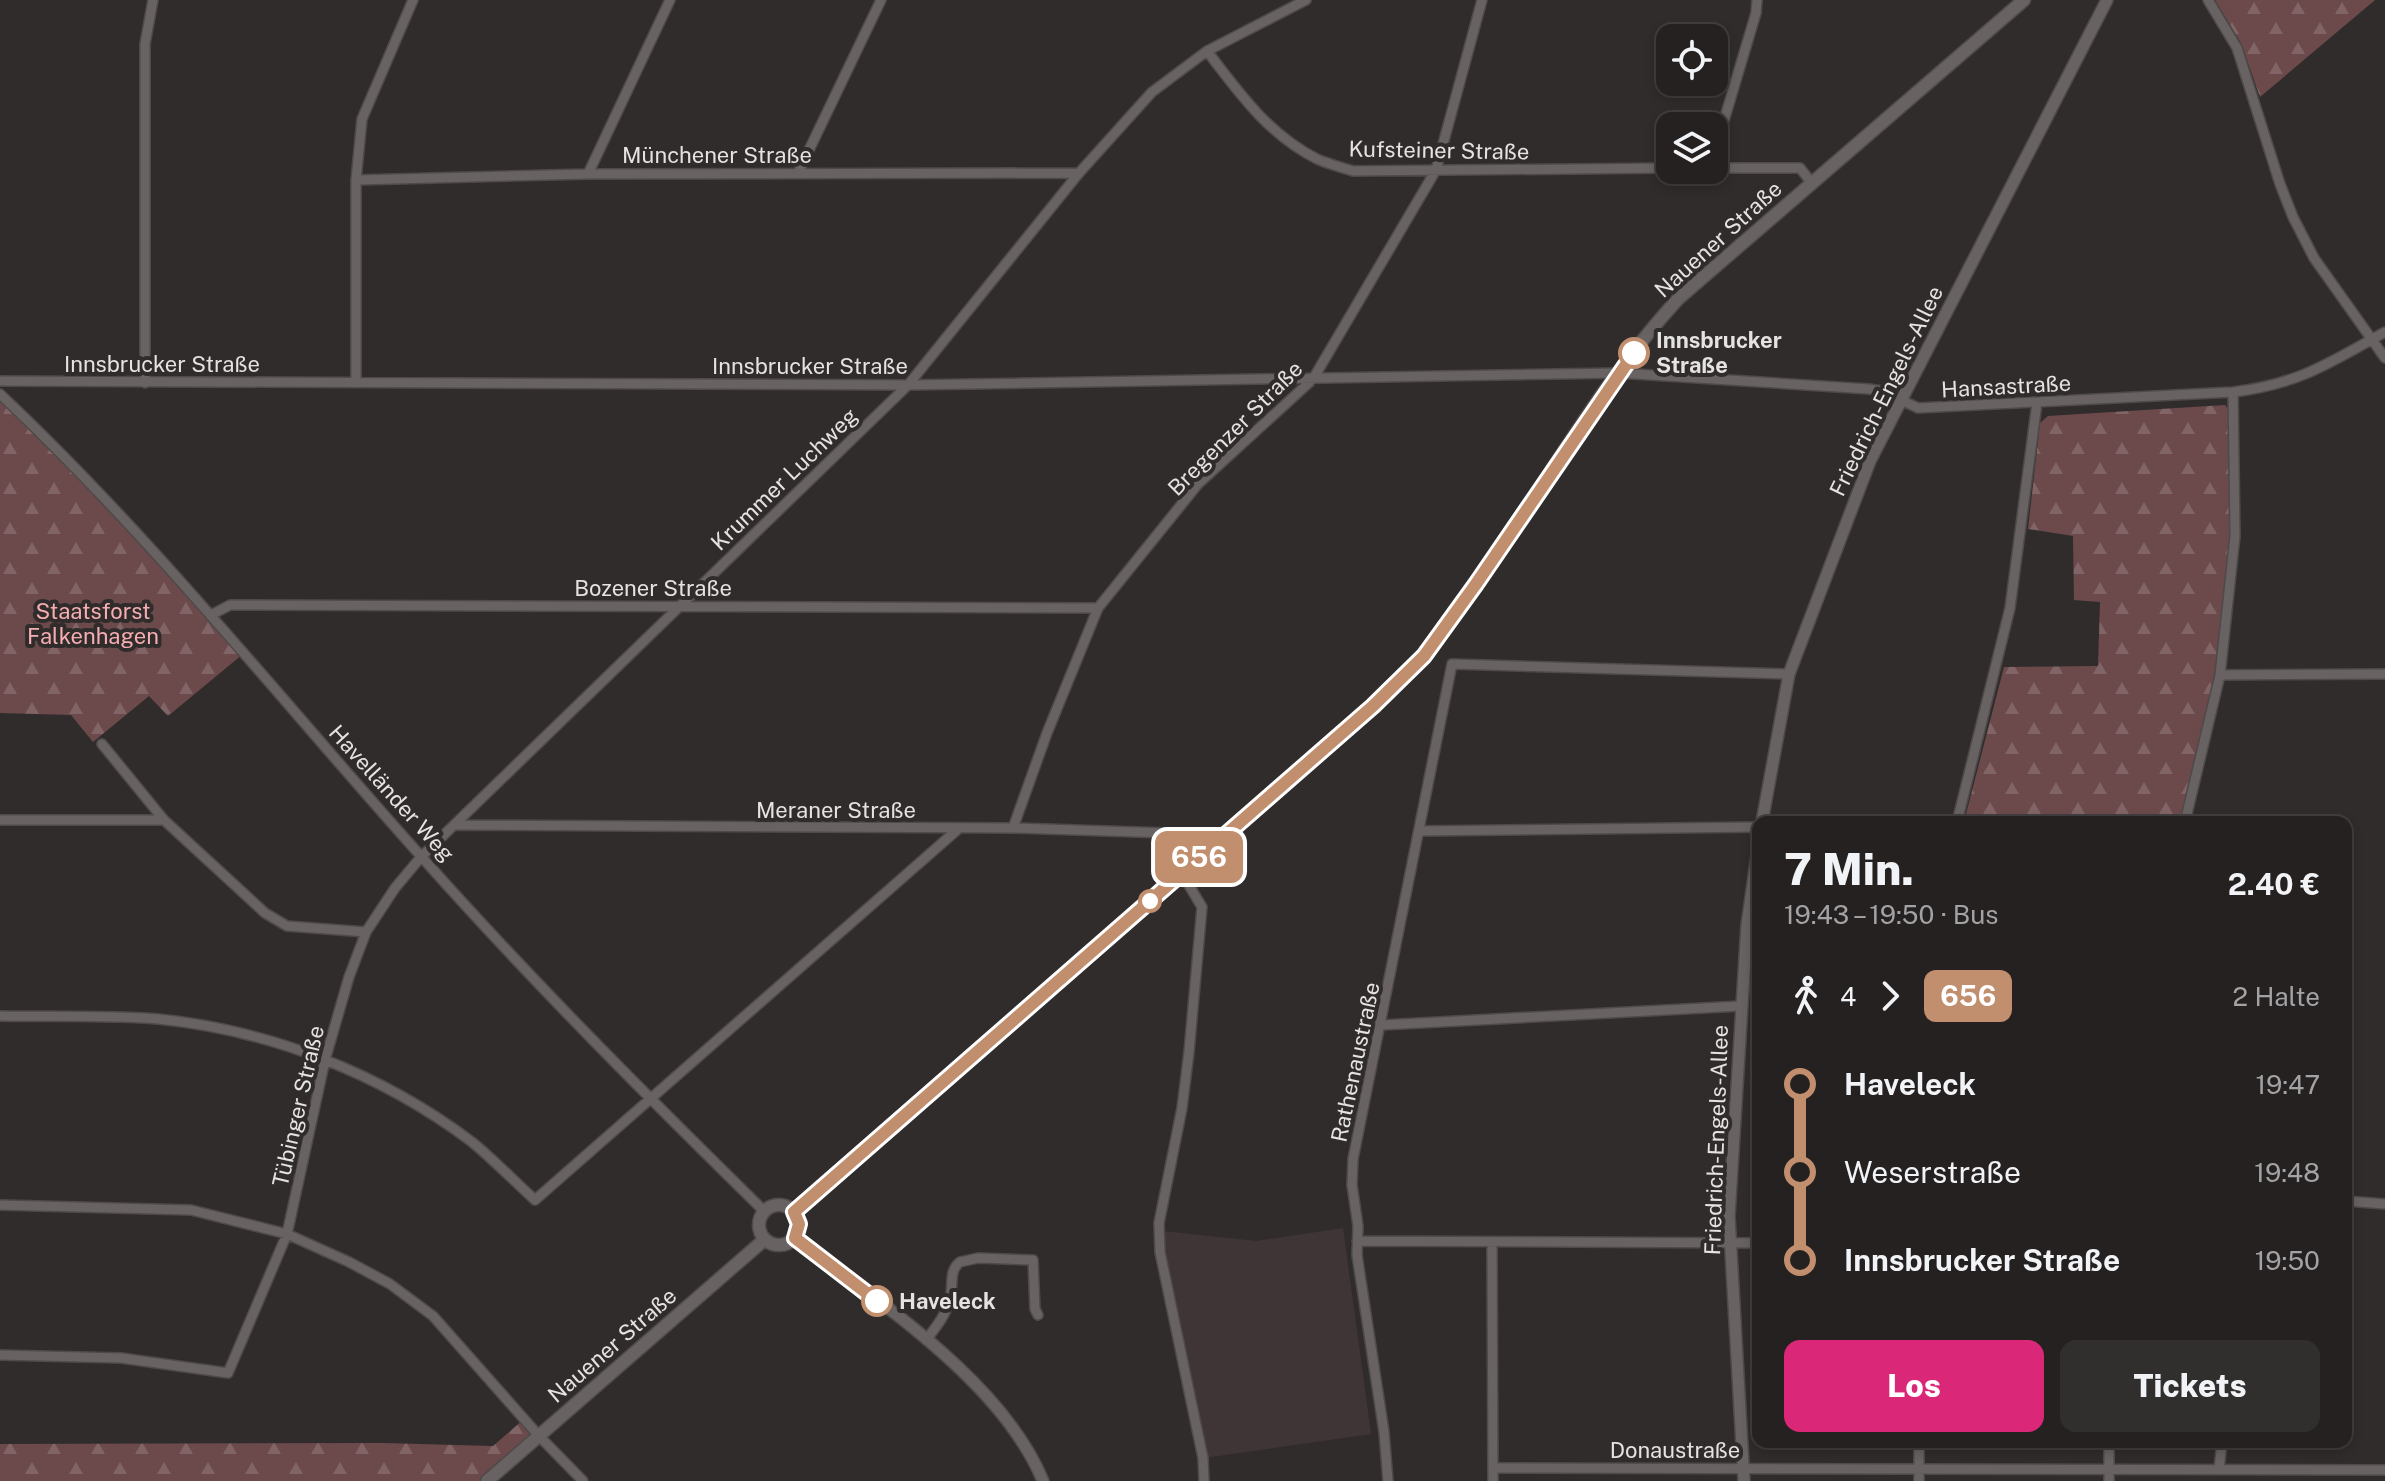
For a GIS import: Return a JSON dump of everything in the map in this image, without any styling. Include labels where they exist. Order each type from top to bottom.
[{"type":"main road","name":"Nauener Straße","points":[[794,1212],[1373,706],[1424,656],[1619,373],[1679,298],[2024,0]]},
{"type":"main road","points":[[776,1205],[789,1207],[794,1212],[799,1224],[795,1238],[783,1245],[769,1244],[764,1240],[758,1228],[764,1211],[776,1205]]},
{"type":"main road","name":"Nauener Straße","points":[[487,1481],[764,1240]]},
{"type":"street","points":[[145,383],[145,44],[153,0]]},
{"type":"street","points":[[356,381],[356,180],[362,119],[413,0]]},
{"type":"street","points":[[588,174],[670,0]]},
{"type":"street","points":[[798,173],[881,0]]},
{"type":"street","name":"Krummer Luchweg","points":[[421,857],[908,385],[1079,173],[1152,92],[1207,51],[1306,0]]},
{"type":"street","name":"Bregenzer Straße","points":[[1013,828],[1047,733],[1098,608],[1198,484],[1313,379],[1436,170],[1482,0]]},
{"type":"street","points":[[1727,112],[1756,13],[1757,0]]},
{"type":"street","name":"Friedrich-Engels-Allee","points":[[1763,816],[1789,674],[1870,461],[2107,0]]},
{"type":"street","points":[[2208,0],[2237,48],[2293,217],[2314,258],[2385,358]]},
{"type":"street","name":"Kufsteiner Straße","points":[[1207,51],[1268,126],[1318,159],[1353,171],[1656,168]]},
{"type":"street","points":[[1728,168],[1800,168],[1811,182]]},
{"type":"street","name":"Münchener Straße","points":[[356,180],[588,174],[1079,173]]},
{"type":"street","name":"Hansastraße","points":[[1619,373],[1869,389],[1918,408],[2037,403],[2263,388],[2307,375],[2385,332]]},
{"type":"street","name":"Innsbrucker Straße","points":[[0,381],[908,385],[1619,373]]},
{"type":"street","points":[[2187,816],[2220,675],[2235,536],[2233,392]]},
{"type":"street","name":"Havelländer Weg","points":[[0,394],[76,467],[211,615],[421,857],[649,1097],[764,1211]]},
{"type":"street","points":[[1958,816],[2010,608],[2037,403]]},
{"type":"street","name":"Bozener Straße","points":[[211,615],[230,605],[1098,608]]},
{"type":"street","name":"Rathenaustraße","points":[[1388,1481],[1384,1432],[1357,1255],[1353,1159],[1452,664],[1789,674]]},
{"type":"street","points":[[2220,675],[2385,674]]},
{"type":"street","points":[[102,744],[164,820],[265,913],[287,926],[366,932]]},
{"type":"street","points":[[0,820],[164,820]]},
{"type":"street","name":"Meraner Straße","points":[[456,825],[1013,828],[1197,834],[1209,848]]},
{"type":"street","points":[[1419,831],[1752,827]]},
{"type":"street","points":[[0,1016],[157,1019],[218,1028],[272,1041],[325,1060],[410,1100],[473,1143],[535,1200],[957,830]]},
{"type":"street","name":"Tübinger Straße","points":[[0,1355],[121,1358],[228,1373],[287,1234],[325,1060],[349,977],[366,932],[395,888],[421,857]]},
{"type":"street","points":[[1181,872],[1202,907],[1189,1052],[1182,1108],[1159,1223],[1160,1252],[1203,1458],[1204,1481]]},
{"type":"street","name":"Friedrich-Engels-Allee","points":[[1744,1475],[1729,1216],[1741,1006],[1752,932]]},
{"type":"street","points":[[1382,1025],[1741,1006]]},
{"type":"street","points":[[2352,1201],[2385,1204]]},
{"type":"street","points":[[0,1205],[191,1210],[287,1234],[349,1262],[390,1284],[433,1316],[583,1481]]},
{"type":"street","points":[[795,1238],[926,1340],[989,1398],[1023,1443],[1043,1481]]},
{"type":"street","points":[[1357,1241],[1752,1243]]},
{"type":"street","points":[[1492,1242],[1493,1481]]},
{"type":"street","points":[[926,1340],[943,1317],[951,1298],[952,1271],[960,1262],[978,1258],[1033,1260],[1035,1309],[1038,1315]]},
{"type":"street","points":[[1919,1448],[1919,1481]]},
{"type":"street","points":[[2109,1448],[2109,1481]]},
{"type":"street","points":[[2219,1469],[2221,1448]]},
{"type":"street","name":"Donaustraße","points":[[1493,1468],[1744,1475],[1919,1469],[2385,1470]]},
{"type":"shaded area","points":[[1343,1228],[1371,1434],[1204,1458],[1162,1253],[1162,1231],[1256,1241]]},
{"type":"green space","points":[[2215,0],[2375,0],[2260,97],[2241,43]]},
{"type":"green space","name":"Staatsforst Falkenhagen","points":[[0,394],[76,467],[243,654],[168,716],[149,696],[93,742],[71,715],[0,713]]},
{"type":"green space","points":[[2225,405],[2229,410],[2230,535],[2216,670],[2182,816],[1966,816],[2004,667],[2098,666],[2100,602],[2074,600],[2073,536],[2028,529],[2040,423],[2048,416]]},
{"type":"green space","points":[[524,1419],[539,1436],[487,1481],[0,1481],[0,1444],[383,1443],[493,1446]]},
{"type":"bus line","name":"656","points":[[877,1301],[795,1238],[799,1224],[794,1212],[1373,706],[1424,656],[1634,353]]},
{"type":"place","name":"Innsbrucker Straße","points":[[1634,353]]},
{"type":"place","name":"Haveleck","points":[[877,1301]]}]
